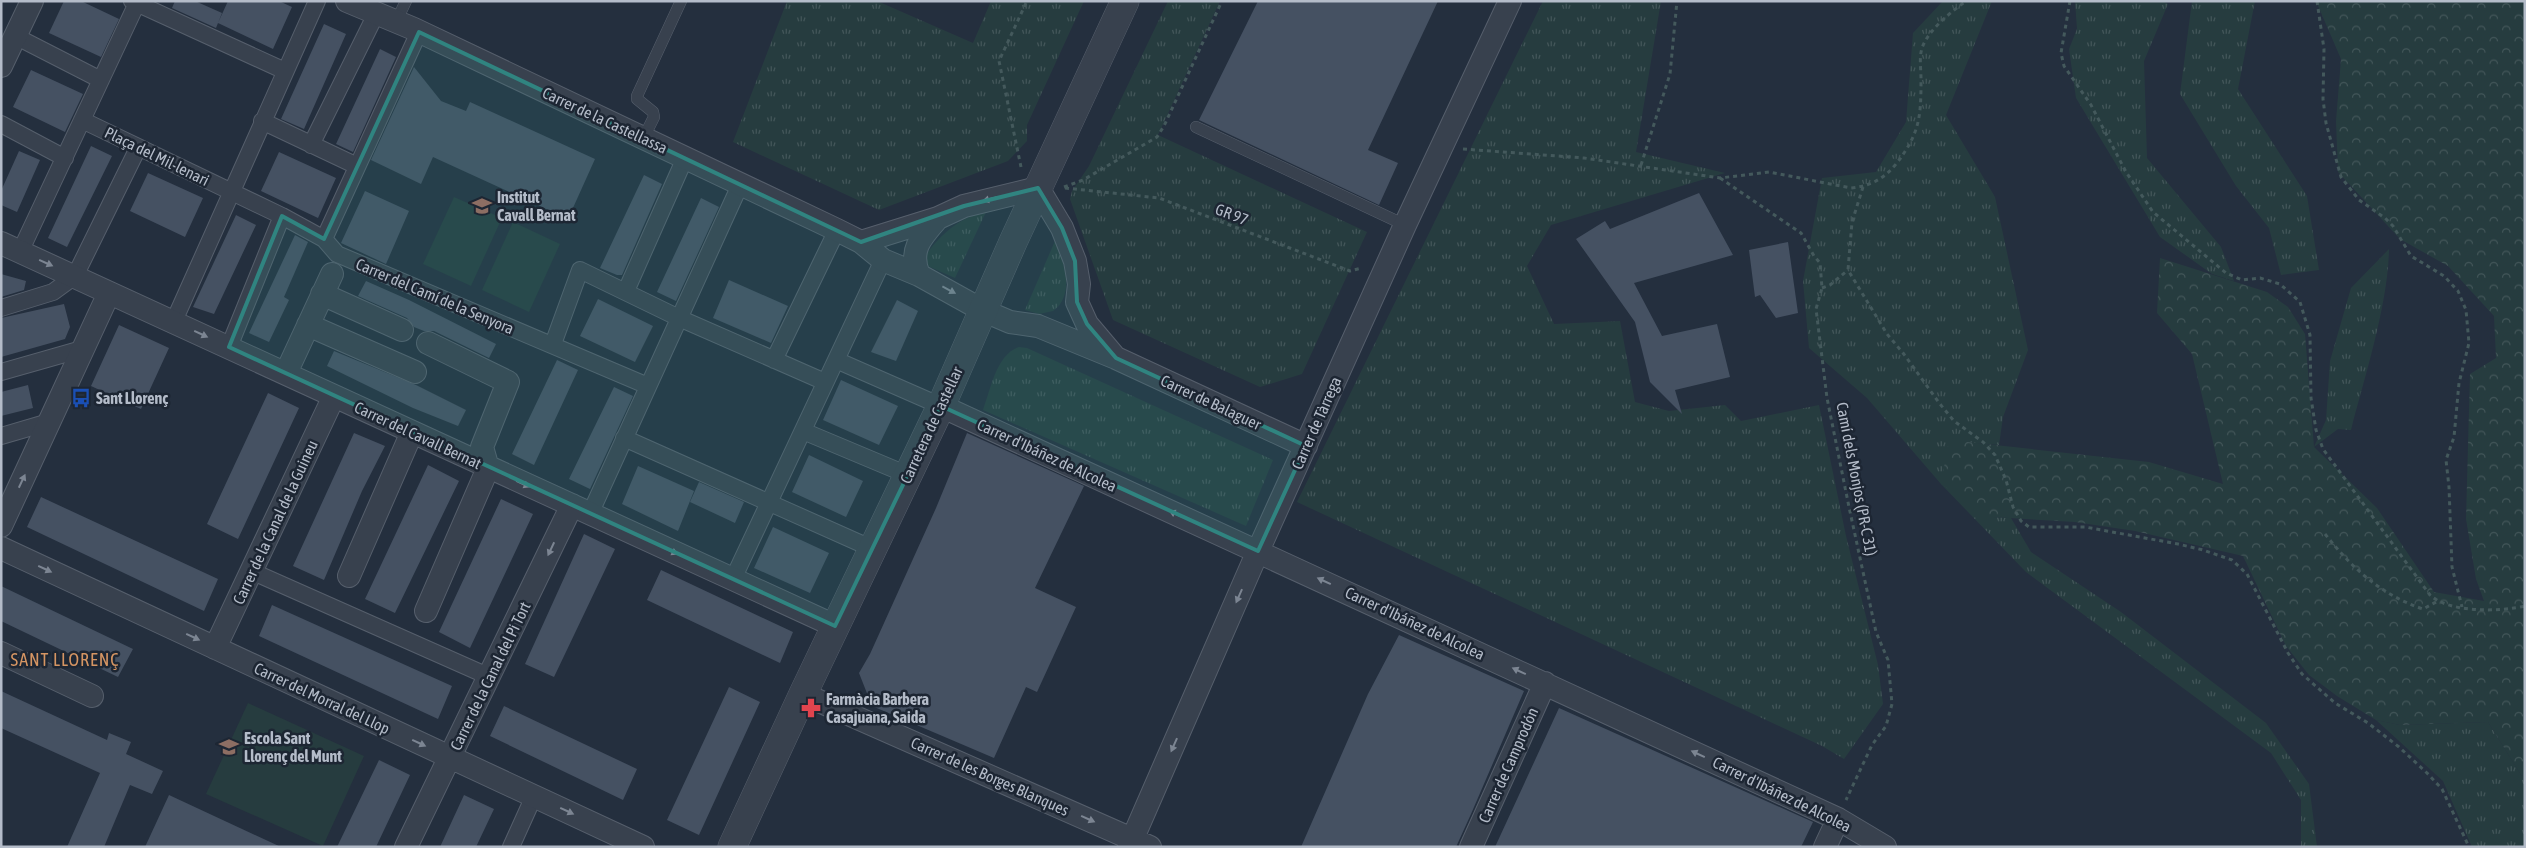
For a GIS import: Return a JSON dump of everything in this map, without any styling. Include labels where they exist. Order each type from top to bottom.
[{"type":"street","points":[[1,66],[32,1]]},
{"type":"street","points":[[174,322],[316,1]]},
{"type":"street","name":"Carrer de la Castellassa","points":[[347,1],[419,32],[837,230],[861,242],[883,260],[918,275],[982,310]]},
{"type":"street","name":"Carretera de Castellar","points":[[732,847],[835,626],[942,406],[982,310],[1047,185],[1125,1]]},
{"type":"street","name":"Carrer de Tàrrega","points":[[1137,844],[1258,551],[1405,225],[1510,1]]},
{"type":"street","points":[[11,248],[64,158],[135,2],[285,71]]},
{"type":"street","points":[[311,145],[386,18]]},
{"type":"street","points":[[324,239],[419,32]]},
{"type":"street","points":[[15,36],[101,80]]},
{"type":"street","name":"Plaça del Mil-lenari","points":[[82,120],[231,192]]},
{"type":"street","points":[[262,122],[357,166]]},
{"type":"street","points":[[1,124],[64,158]]},
{"type":"street","points":[[1,308],[54,292],[75,276],[138,148]]},
{"type":"street","points":[[626,291],[685,158]]},
{"type":"street","points":[[581,510],[624,438],[740,184]]},
{"type":"street","points":[[861,242],[938,218],[964,206],[1047,185]]},
{"type":"street","name":"Carrer de Balaguer","points":[[1047,185],[1075,261],[1079,284],[1078,302],[1087,324],[1116,358]]},
{"type":"street","name":"Carrer del Camí de la Senyora","points":[[231,192],[282,216],[324,239],[337,254],[553,344],[648,386]]},
{"type":"street","points":[[229,347],[282,216]]},
{"type":"street","points":[[918,275],[913,258],[921,238],[938,218]]},
{"type":"street","points":[[774,360],[837,230]]},
{"type":"street","name":"Carrer del Cavall Bernat","points":[[11,248],[835,626]]},
{"type":"street","points":[[733,579],[883,260]]},
{"type":"street","points":[[553,344],[580,270],[679,318],[826,382]]},
{"type":"street","points":[[286,373],[332,274]]},
{"type":"street","points":[[1,526],[109,293]]},
{"type":"street","points":[[322,294],[402,330]]},
{"type":"street","name":"Carrer de Balaguer","points":[[1038,326],[1066,318],[1078,302]]},
{"type":"street","name":"Carrer de Balaguer","points":[[982,310],[1010,322],[1038,326],[1116,358],[1306,446]]},
{"type":"street","points":[[308,324],[415,372]]},
{"type":"street","points":[[426,611],[488,468],[482,447],[508,382],[428,343]]},
{"type":"street","points":[[1,372],[82,349]]},
{"type":"street","points":[[836,360],[942,406]]},
{"type":"street","name":"Carrer de la Canal de la Guineu","points":[[215,648],[334,396]]},
{"type":"street","name":"Carrer d'Ibáñez de Alcolea","points":[[942,406],[1838,819],[1885,847]]},
{"type":"street","points":[[1,436],[49,422]]},
{"type":"street","points":[[802,431],[908,475]]},
{"type":"street","points":[[348,576],[412,432]]},
{"type":"street","points":[[624,438],[768,504],[873,549]]},
{"type":"street","name":"Carrer de la Canal del Pi Tort","points":[[406,847],[490,678],[581,510]]},
{"type":"street","name":"Carrer del Morral del Llop","points":[[1,548],[643,847]]},
{"type":"street","points":[[251,571],[490,678]]},
{"type":"street","points":[[1,653],[92,696]]},
{"type":"street","name":"Carrer de Camprodón","points":[[1471,847],[1545,683]]},
{"type":"street","name":"Carrer de les Borges Blanques","points":[[803,694],[1137,844]]},
{"type":"street","points":[[511,847],[534,796]]},
{"type":"street","points":[[1824,847],[1838,819]]},
{"type":"lane","points":[[386,18],[406,1]]},
{"type":"lane","points":[[643,139],[654,117],[653,112],[637,100],[637,96],[681,1]]},
{"type":"lane","points":[[1196,127],[1405,225]]},
{"type":"path","points":[[1027,1],[1000,61],[1020,167],[1047,185],[1084,180],[1157,137],[1164,126],[1222,1]]},
{"type":"path","points":[[1641,165],[1670,74],[1678,1]]},
{"type":"path","points":[[1441,148],[1525,153],[1641,165],[1684,174],[1720,178],[1769,172],[1851,188],[1863,187],[1888,174],[1914,140],[1920,106],[1920,62],[1923,47],[1932,33],[1950,13],[1966,1]]},
{"type":"path","points":[[2070,1],[2061,53],[2064,66],[2091,104],[2126,172],[2158,218],[2215,262],[2226,273],[2242,280],[2260,278],[2280,284],[2300,302],[2310,335],[2311,398],[2316,430],[2323,450],[2393,547],[2430,595],[2438,601],[2462,607],[2499,610],[2525,606]]},
{"type":"path","points":[[2317,1],[2324,49],[2322,99],[2326,123],[2341,177],[2359,200],[2389,222],[2411,256],[2444,276],[2458,291],[2466,310],[2469,343],[2459,383],[2454,437],[2446,460],[2450,487],[2452,567],[2462,607]]},
{"type":"path","name":"Camí dels Monjos (PR-C 31)","points":[[1720,178],[1801,233],[1820,263],[1822,288],[1816,309],[1827,398],[1872,614],[1888,660],[1892,704],[1886,726],[1872,744],[1838,819]]},
{"type":"path","name":"GR 97","points":[[1047,185],[1158,198],[1350,271],[1389,261]]},
{"type":"path","points":[[1863,187],[1852,222],[1848,270],[1887,334],[1940,404],[1954,421],[1983,442],[1995,455],[2006,480],[2013,507],[2020,521],[2029,527],[2085,527],[2178,544],[2232,560],[2247,574],[2288,653],[2302,674],[2335,703],[2368,723],[2399,747],[2427,773],[2442,789],[2470,847]]},
{"type":"path","points":[[1822,288],[1830,285],[1848,270]]},
{"type":"path","points":[[2325,534],[2345,559],[2366,579],[2389,595],[2423,609],[2438,601]]},
{"type":"highlighted area","points":[[419,32],[861,242],[964,206],[1038,188],[1062,228],[1075,261],[1077,302],[1087,324],[1116,358],[1306,446],[1258,551],[941,406],[835,626],[229,347],[282,216],[324,239]]},
{"type":"green space","points":[[787,1],[877,1],[973,43],[991,1],[1084,1],[1027,125],[1027,141],[1008,161],[879,210],[733,142]]},
{"type":"green space","points":[[1168,1],[1220,1],[1158,135],[1367,232],[1302,374],[1260,387],[1113,320],[1070,199],[1072,191],[1089,166]]},
{"type":"green space","points":[[1543,1],[1661,1],[1636,152],[1725,173],[1551,225],[1527,266],[1554,324],[1620,321],[1635,402],[1669,411],[1725,405],[1741,421],[1819,405],[1846,536],[1878,665],[1883,704],[1844,759],[1822,746],[1297,502]]},
{"type":"green space","points":[[1943,1],[1992,1],[1946,115],[1995,197],[2028,350],[2003,417],[1999,445],[1949,441],[1993,517],[2011,518],[2031,552],[2121,612],[2266,723],[2309,784],[2317,847],[2301,847],[2301,800],[2271,753],[2026,572],[1941,484],[1867,398],[1809,348],[1803,281],[1822,178],[1876,172],[1906,122],[1913,33]]},
{"type":"green space","points":[[2075,1],[2163,1],[2168,4],[2144,61],[2147,158],[2221,247],[2234,281],[2212,274],[2160,237],[2076,98],[2069,49],[2077,29]]},
{"type":"green space","points":[[2192,1],[2255,1],[2238,89],[2307,196],[2319,270],[2281,275],[2269,228],[2236,186],[2180,94]]},
{"type":"green space","points":[[2316,1],[2524,1],[2525,777],[2521,775],[2488,722],[2400,725],[2376,720],[2337,696],[2309,675],[2286,646],[2243,556],[2135,531],[2075,522],[1993,517],[1941,484],[1949,440],[2149,462],[2223,484],[2192,354],[2157,313],[2160,258],[2267,292],[2288,307],[2305,334],[2314,447],[2377,508],[2434,592],[2484,601],[2476,579],[2466,519],[2470,374],[2496,358],[2494,316],[2448,266],[2400,239],[2338,172],[2336,121],[2341,59]]},
{"type":"green space","points":[[454,197],[502,218],[471,286],[423,264]]},
{"type":"green space","points":[[986,212],[955,278],[921,263],[926,254],[948,230],[966,218]]},
{"type":"green space","points":[[513,222],[560,244],[529,312],[482,290]]},
{"type":"green space","points":[[1055,241],[1065,269],[1066,288],[1064,296],[1060,304],[1053,311],[1039,314],[1025,310]]},
{"type":"green space","points":[[2389,249],[2385,293],[2351,430],[2338,429],[2314,447],[2326,420],[2330,361],[2351,288]]},
{"type":"green space","points":[[1019,347],[1027,348],[1273,460],[1246,526],[983,410],[1000,365],[1011,351]]},
{"type":"green space","points":[[248,703],[364,756],[323,846],[206,794]]},
{"type":"green space","points":[[2376,720],[2400,725],[2488,722],[2521,775],[2525,777],[2525,847],[2472,847],[2443,781]]},
{"type":"building","points":[[64,1],[81,1],[119,19],[101,57],[49,33]]},
{"type":"building","points":[[175,1],[195,1],[222,13],[216,28],[172,8]]},
{"type":"building","points":[[228,1],[279,1],[292,7],[273,49],[218,23]]},
{"type":"building","points":[[1258,1],[1438,1],[1368,150],[1398,163],[1379,205],[1199,120]]},
{"type":"building","points":[[324,24],[346,34],[304,129],[281,119]]},
{"type":"building","points":[[380,49],[396,57],[353,152],[336,144]]},
{"type":"building","points":[[414,67],[441,101],[466,111],[470,102],[595,159],[568,219],[433,157],[421,184],[371,160]]},
{"type":"building","points":[[31,70],[83,94],[65,132],[13,107]]},
{"type":"building","points":[[91,146],[112,156],[67,247],[48,238]]},
{"type":"building","points":[[19,151],[40,160],[17,212],[1,205],[1,191]]},
{"type":"building","points":[[279,152],[336,178],[318,218],[261,191]]},
{"type":"building","points":[[148,173],[203,198],[185,237],[130,211]]},
{"type":"building","points":[[644,175],[662,184],[622,275],[617,275],[600,268]]},
{"type":"building","points":[[365,191],[409,211],[386,264],[341,243]]},
{"type":"building","points":[[1699,193],[1733,255],[1634,283],[1662,336],[1717,324],[1730,377],[1675,390],[1682,414],[1650,382],[1635,322],[1576,239],[1605,221],[1610,229]]},
{"type":"building","points":[[701,198],[719,207],[676,301],[657,292]]},
{"type":"building","points":[[236,215],[256,225],[214,314],[193,307]]},
{"type":"building","points":[[295,235],[308,242],[284,297],[289,300],[269,342],[249,333]]},
{"type":"building","points":[[1788,242],[1798,313],[1776,318],[1760,295],[1755,297],[1749,250]]},
{"type":"building","points":[[1,274],[26,281],[24,290],[1,297]]},
{"type":"building","points":[[729,280],[788,306],[771,343],[713,318]]},
{"type":"building","points":[[366,281],[409,300],[496,344],[489,358],[434,331],[424,331],[414,327],[407,318],[358,296]]},
{"type":"building","points":[[598,299],[653,326],[635,362],[580,336]]},
{"type":"building","points":[[897,300],[918,311],[896,361],[871,352]]},
{"type":"building","points":[[64,304],[70,327],[65,339],[1,357],[1,318]]},
{"type":"building","points":[[119,325],[169,348],[141,409],[91,386]]},
{"type":"building","points":[[334,351],[416,385],[466,410],[458,426],[413,408],[327,366]]},
{"type":"building","points":[[557,360],[578,370],[534,465],[512,454]]},
{"type":"building","points":[[841,380],[898,406],[879,445],[823,420]]},
{"type":"building","points":[[28,385],[33,408],[1,416],[1,392]]},
{"type":"building","points":[[614,387],[633,396],[590,489],[569,479]]},
{"type":"building","points":[[268,393],[299,408],[238,539],[207,524]]},
{"type":"building","points":[[354,433],[385,446],[362,491],[324,580],[293,566]]},
{"type":"building","points":[[967,433],[1084,486],[1035,588],[1076,607],[1037,692],[1026,687],[994,758],[872,706],[859,673],[870,654],[936,508]]},
{"type":"building","points":[[809,455],[863,481],[846,517],[792,492]]},
{"type":"building","points":[[428,465],[459,481],[395,613],[365,599]]},
{"type":"building","points":[[638,466],[694,491],[678,531],[622,504]]},
{"type":"building","points":[[699,482],[744,502],[735,523],[690,502]]},
{"type":"building","points":[[41,497],[218,579],[204,611],[27,527]]},
{"type":"building","points":[[501,499],[533,514],[470,648],[439,632]]},
{"type":"building","points":[[773,527],[829,553],[810,593],[754,568]]},
{"type":"building","points":[[584,534],[615,549],[554,677],[525,664]]},
{"type":"building","points":[[661,570],[793,632],[780,663],[647,600]]},
{"type":"building","points":[[1,586],[133,649],[118,677],[1,621]]},
{"type":"building","points":[[272,605],[452,686],[438,719],[259,636]]},
{"type":"building","points":[[1399,635],[1524,691],[1456,847],[1301,847],[1368,694]]},
{"type":"building","points":[[729,687],[760,702],[699,835],[667,820]]},
{"type":"building","points":[[1,691],[107,740],[109,733],[131,742],[126,754],[163,771],[152,794],[130,785],[104,847],[67,847],[100,773],[1,728]]},
{"type":"building","points":[[504,706],[637,769],[623,800],[490,736]]},
{"type":"building","points":[[1559,708],[1813,822],[1801,847],[1495,847]]},
{"type":"building","points":[[379,760],[410,775],[376,847],[337,847]]},
{"type":"building","points":[[169,795],[281,847],[145,847]]},
{"type":"building","points":[[464,795],[494,809],[476,847],[440,847]]},
{"type":"place","name":"Institut Cavall Bernat","points":[[482,206]]},
{"type":"place","name":"Sant Llorenç","points":[[81,398]]},
{"type":"place","name":"Farmàcia Barbera Casajuana, Saida","points":[[811,708]]},
{"type":"place","name":"Escola Sant Llorenç del Munt","points":[[229,747]]},
{"type":"district","name":"SANT LLORENÇ","points":[[65,659]]}]
